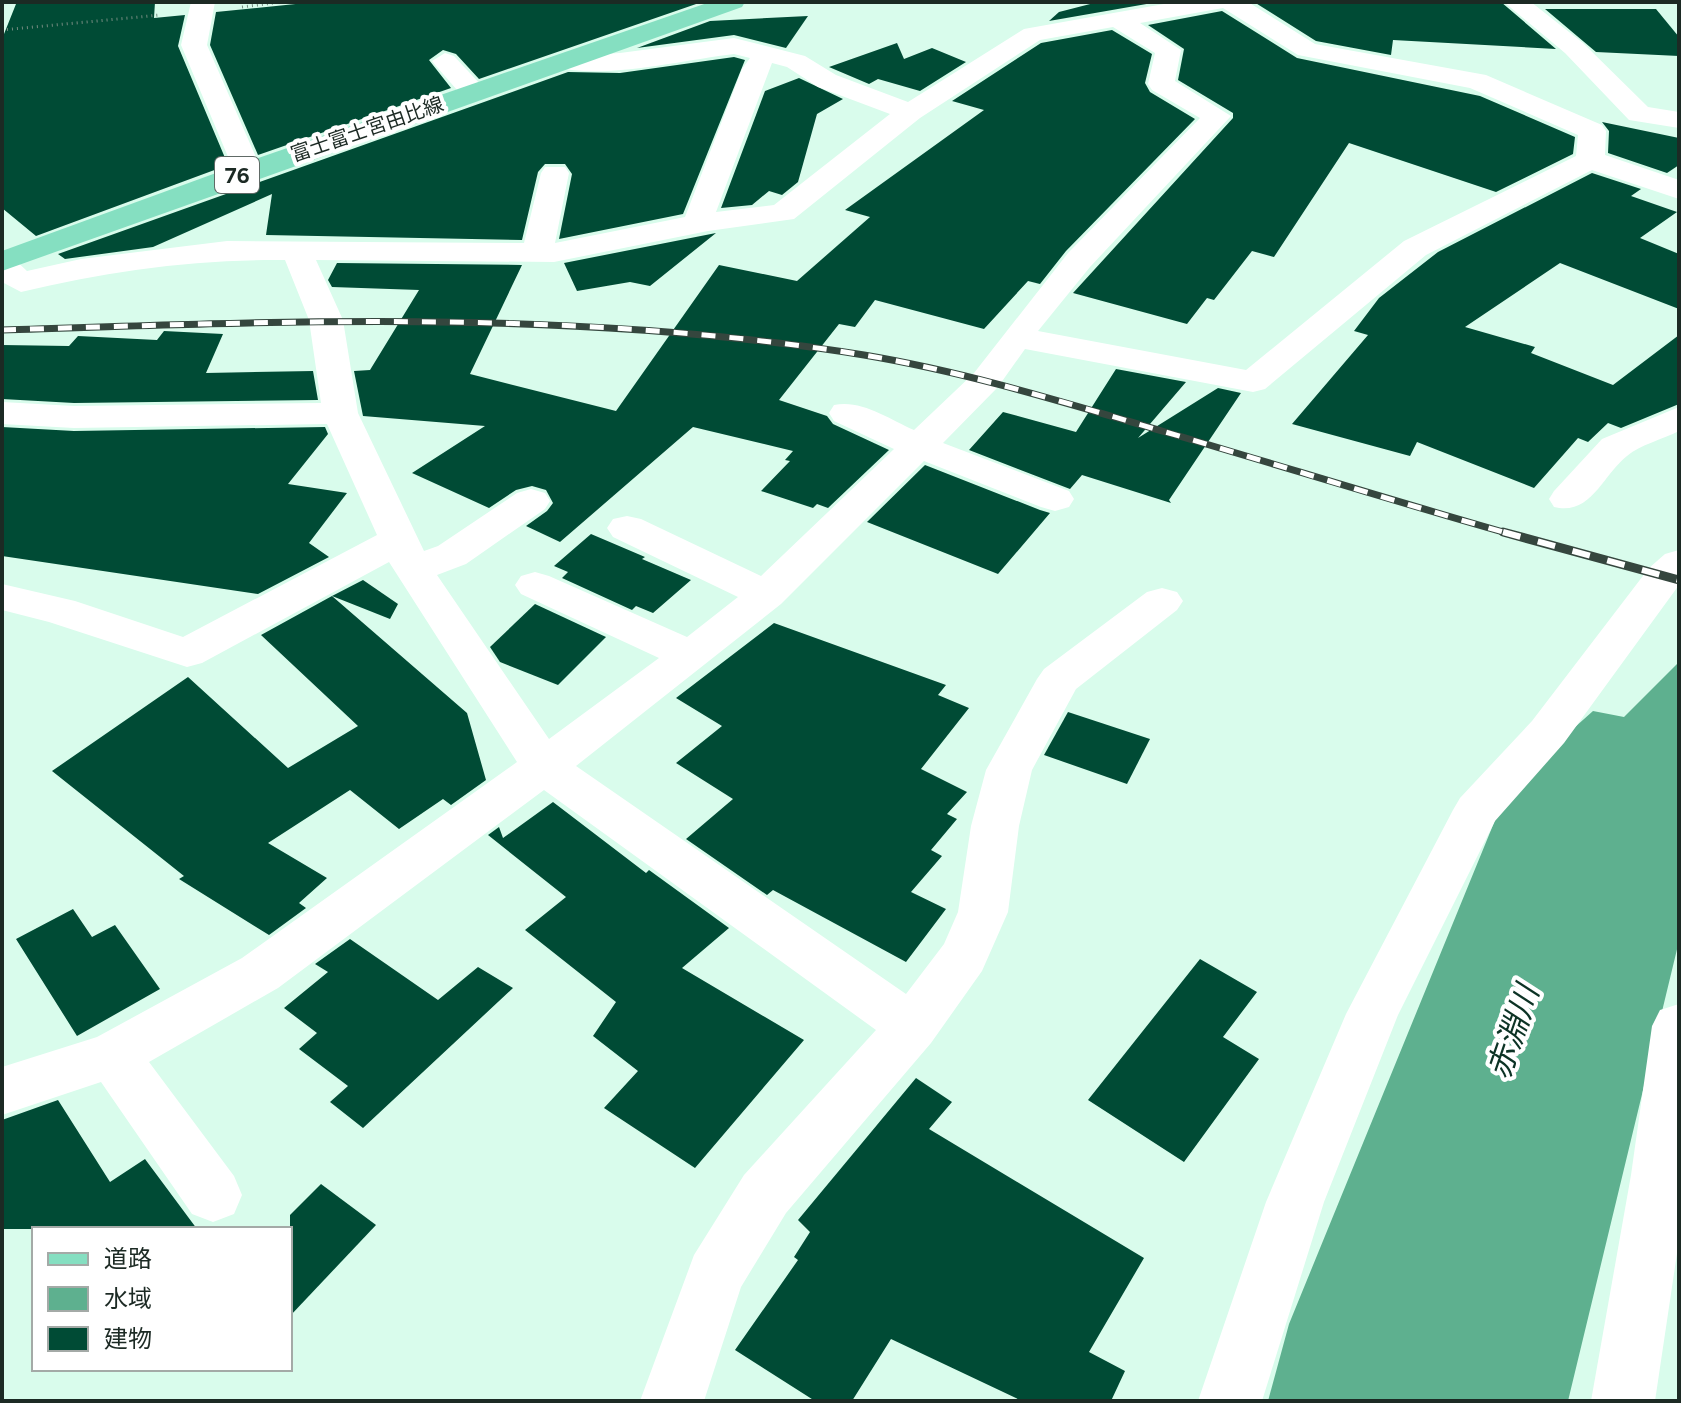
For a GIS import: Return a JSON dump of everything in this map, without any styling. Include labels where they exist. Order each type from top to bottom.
[{"type":"main road","name":"富士富士宮由比線","points":[[7,276],[248,171],[733,2]]},
{"type":"street","points":[[1231,2],[1307,50],[1471,67],[1512,96],[1592,131],[1590,160]]},
{"type":"street","points":[[1516,2],[1574,48],[1639,114],[1679,120]]},
{"type":"street","points":[[7,276],[227,250],[554,253],[708,222],[783,213],[910,112],[1033,34],[1120,21],[1198,4]]},
{"type":"street","points":[[202,7],[194,45],[248,171]]},
{"type":"street","points":[[2,1091],[113,1055],[260,973],[544,767],[767,595],[986,380],[1016,337],[1079,260],[1217,116],[1161,84],[1168,50],[1120,21]]},
{"type":"street","points":[[564,62],[620,61],[734,46],[796,61],[827,81],[910,112]]},
{"type":"street","points":[[708,222],[699,216],[755,69],[767,52]]},
{"type":"street","points":[[445,61],[473,92]]},
{"type":"street","points":[[1487,109],[1512,96]]},
{"type":"street","points":[[1016,337],[1253,382],[1415,248],[1590,160],[1678,189]]},
{"type":"street","points":[[538,252],[555,173]]},
{"type":"street","points":[[296,250],[326,320],[340,413],[406,555],[544,767],[912,1027]]},
{"type":"street","points":[[2,413],[74,417],[340,413]]},
{"type":"street","points":[[847,413],[918,446],[1055,499]]},
{"type":"street","points":[[1568,499],[1615,447],[1679,418]]},
{"type":"street","points":[[2,597],[60,611],[187,653],[406,555],[452,555],[531,501]]},
{"type":"street","points":[[627,528],[767,595]]},
{"type":"street","points":[[1230,1401],[1295,1202],[1372,1014],[1477,810],[1548,732],[1663,577],[1679,563]]},
{"type":"street","points":[[535,585],[691,656]]},
{"type":"street","points":[[676,1400],[715,1275],[765,1194],[912,1027],[964,956],[983,912],[995,826],[1009,770],[1059,679],[1162,601]]},
{"type":"street","points":[[1623,1401],[1670,1181],[1679,1026]]},
{"type":"street","points":[[113,1055],[213,1195]]},
{"type":"path","points":[[2,30],[202,7],[281,2]]},
{"type":"water","name":"赤淵川","points":[[1679,662],[1679,941],[1568,1401],[1268,1401],[1289,1324],[1509,786],[1593,711],[1624,717]]},
{"type":"building","points":[[155,2],[154,18],[185,15],[178,46],[228,165],[36,236],[2,208],[2,39],[16,4]]},
{"type":"building","points":[[315,2],[699,3],[479,79],[456,54],[443,50],[429,60],[451,88],[258,155],[210,45],[216,12]]},
{"type":"building","points":[[1098,2],[1158,2],[1049,21],[1059,12]]},
{"type":"building","points":[[1254,2],[1501,2],[1556,49],[1393,40],[1391,55],[1316,41]]},
{"type":"building","points":[[1545,9],[1656,9],[1679,37],[1679,56],[1596,52]]},
{"type":"building","points":[[1222,11],[1297,58],[1480,96],[1575,137],[1573,154],[1496,192],[1349,143],[1274,257],[1252,251],[1214,300],[1207,298],[1187,324],[1073,293],[1233,118],[1233,113],[1178,80],[1184,49],[1148,25]]},
{"type":"building","points":[[808,16],[786,48],[734,35],[637,48],[710,21]]},
{"type":"building","points":[[1112,30],[1152,54],[1145,83],[1150,92],[1195,119],[1066,251],[1040,284],[1028,281],[984,329],[875,300],[855,327],[839,324],[779,400],[827,416],[833,424],[889,450],[828,508],[817,504],[813,508],[761,491],[790,461],[785,460],[793,451],[693,427],[560,542],[526,526],[553,503],[546,490],[532,486],[516,490],[489,508],[412,473],[485,426],[363,416],[354,371],[370,370],[419,290],[332,287],[328,280],[337,263],[522,265],[470,374],[616,411],[719,265],[797,281],[870,217],[845,210],[984,110],[952,101],[1041,43]]},
{"type":"building","points":[[897,43],[904,59],[932,48],[966,62],[920,91],[878,79],[869,84],[829,67]]},
{"type":"building","points":[[734,57],[745,60],[683,214],[559,239],[572,174],[565,164],[545,164],[538,172],[522,240],[266,235],[272,194],[153,247],[65,259],[58,254],[568,72],[620,73]]},
{"type":"building","points":[[799,78],[843,99],[817,114],[798,182],[782,195],[769,191],[752,205],[721,208],[765,91]]},
{"type":"building","points":[[1602,122],[1679,138],[1679,165],[1667,173],[1608,153],[1609,131]]},
{"type":"building","points":[[1592,173],[1641,189],[1631,196],[1677,212],[1640,238],[1679,254],[1679,309],[1560,263],[1465,327],[1535,347],[1531,353],[1613,385],[1679,335],[1679,404],[1621,428],[1608,423],[1588,442],[1578,438],[1534,488],[1417,442],[1410,456],[1292,424],[1368,335],[1354,331],[1379,298],[1438,252]]},
{"type":"building","points":[[716,233],[650,286],[630,282],[577,291],[564,263]]},
{"type":"building","points":[[164,331],[223,334],[206,373],[313,371],[318,400],[74,403],[2,399],[2,345],[69,346],[78,336],[157,340]]},
{"type":"building","points":[[1116,369],[1186,382],[1138,438],[1218,388],[1241,393],[1169,500],[1171,503],[1082,475],[1070,489],[969,450],[1003,412],[1076,432]]},
{"type":"building","points":[[2,427],[74,431],[325,427],[328,434],[288,484],[347,493],[309,543],[329,557],[258,594],[2,556]]},
{"type":"building","points":[[925,465],[1050,513],[998,574],[867,522]]},
{"type":"building","points":[[591,534],[691,580],[653,613],[636,606],[632,610],[562,578],[568,572],[554,566]]},
{"type":"building","points":[[363,580],[398,604],[390,619],[332,596]]},
{"type":"building","points":[[332,596],[467,713],[486,780],[451,805],[443,799],[399,829],[350,790],[268,843],[327,878],[299,903],[306,908],[269,935],[179,879],[184,876],[52,771],[188,677],[288,768],[358,726],[261,635]]},
{"type":"building","points":[[535,604],[606,637],[558,685],[500,662],[490,647]]},
{"type":"building","points":[[774,623],[946,685],[938,695],[969,708],[921,769],[967,792],[947,814],[957,819],[931,850],[942,856],[911,892],[946,909],[906,962],[773,890],[767,895],[686,839],[733,799],[676,763],[722,726],[676,698]]},
{"type":"building","points":[[1068,712],[1150,739],[1127,784],[1044,755]]},
{"type":"building","points":[[553,802],[646,873],[649,870],[729,928],[682,968],[804,1040],[695,1168],[604,1108],[638,1071],[593,1036],[616,1002],[525,930],[566,897],[488,835],[499,827],[503,838]]},
{"type":"building","points":[[73,909],[92,937],[115,925],[160,989],[77,1036],[16,939]]},
{"type":"building","points":[[350,939],[438,1000],[478,967],[513,988],[363,1128],[330,1102],[348,1086],[299,1049],[317,1033],[284,1008],[328,972],[315,964]]},
{"type":"building","points":[[1200,959],[1257,992],[1223,1037],[1259,1059],[1184,1162],[1088,1100]]},
{"type":"building","points":[[916,1078],[952,1102],[929,1129],[1144,1258],[1089,1352],[1125,1371],[1111,1401],[1022,1401],[891,1339],[852,1401],[815,1401],[735,1350],[798,1260],[794,1257],[810,1232],[798,1220]]},
{"type":"building","points":[[58,1100],[110,1182],[145,1159],[196,1227],[2,1229],[2,1120]]},
{"type":"building","points":[[321,1184],[376,1225],[292,1314],[292,1227],[290,1215]]},
{"type":"railway","points":[[2,330],[434,322],[649,330],[757,340],[864,355],[977,379],[1506,533]]},
{"type":"railway","points":[[1506,533],[1679,580]]},
{"type":"railway","points":[[1506,533],[1510,534]]}]
